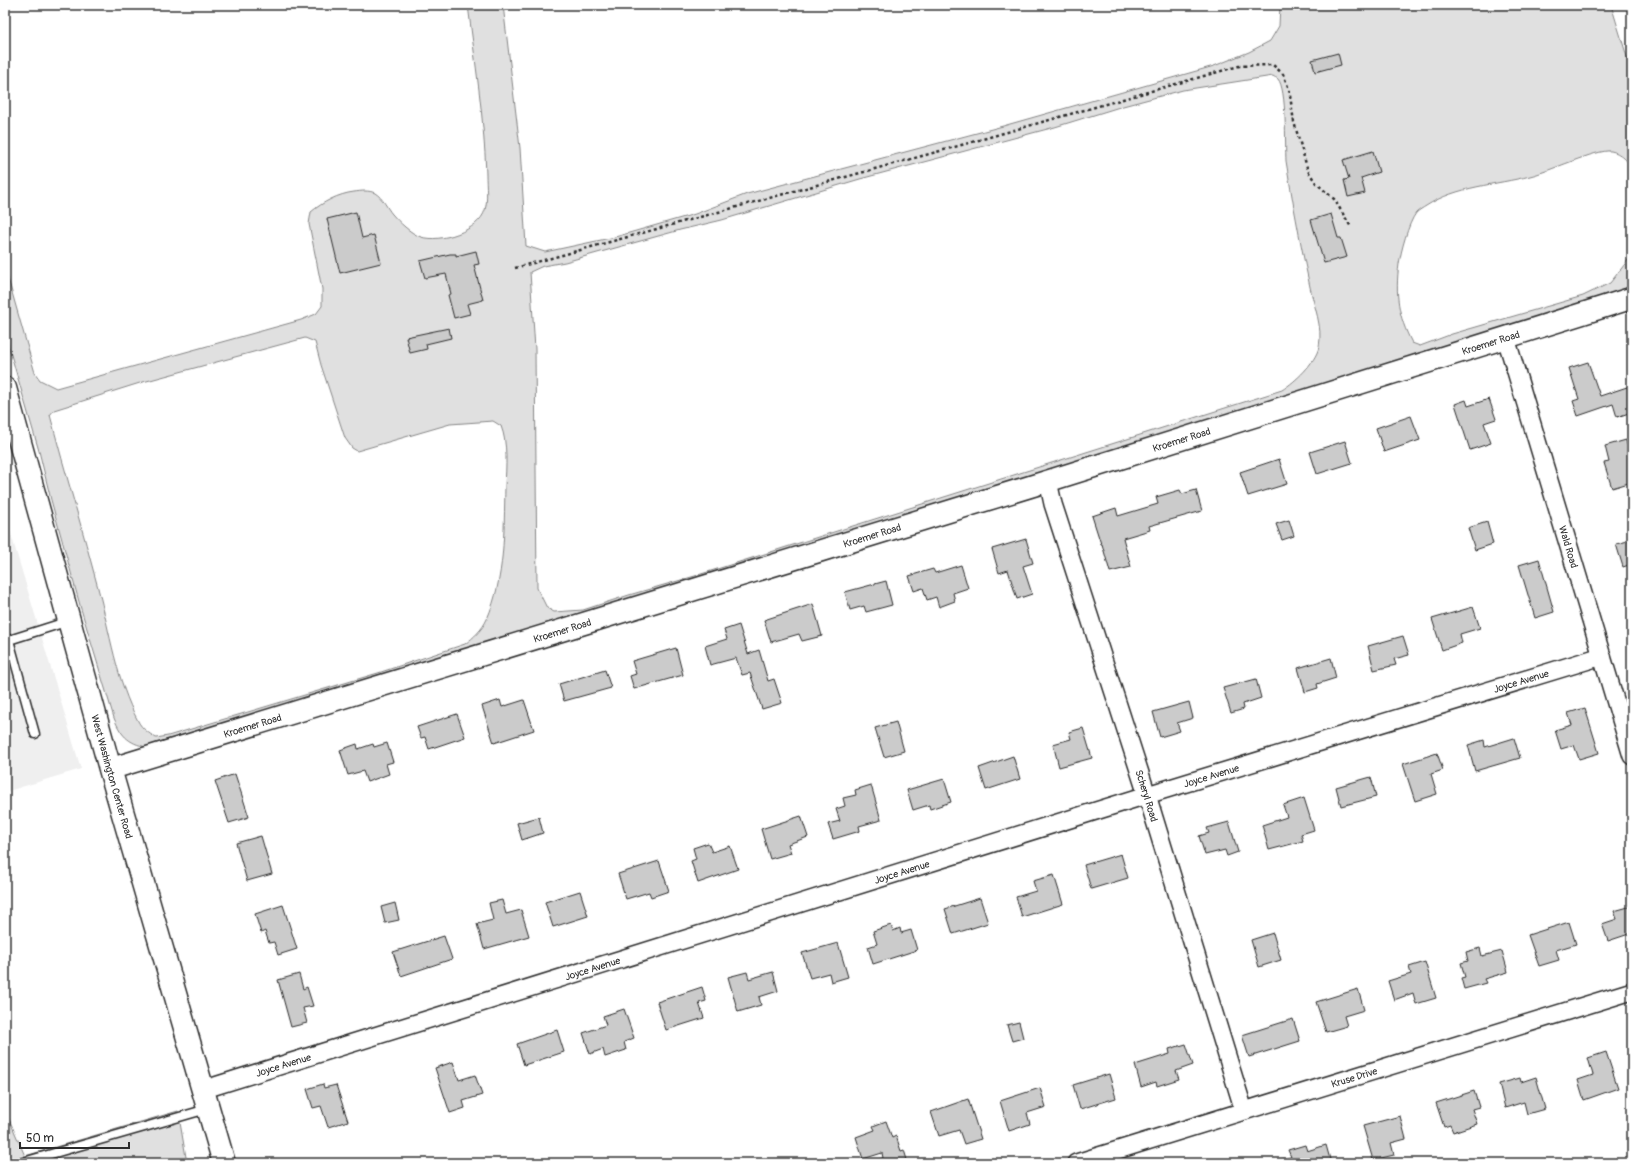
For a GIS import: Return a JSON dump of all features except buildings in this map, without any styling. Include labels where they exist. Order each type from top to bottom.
[{"type":"main road","name":"West Washington Center Road","points":[[5,388],[110,769],[224,1163]]},
{"type":"street","name":"Kroemer Road","points":[[110,769],[1048,481],[1632,298]]},
{"type":"street","name":"Wald Road","points":[[1506,338],[1632,756]]},
{"type":"street","name":"Scheryl Road","points":[[1048,481],[1053,504],[1147,795],[1244,1111]]},
{"type":"street","name":"Joyce Avenue","points":[[205,1099],[1147,795],[1602,656]]},
{"type":"street","name":"Kruse Drive","points":[[1076,1163],[1632,991]]},
{"type":"lane","points":[[36,734],[7,641],[70,621]]},
{"type":"lane","points":[[20,1163],[205,1099]]},
{"type":"path","points":[[515,268],[951,148],[1239,66],[1273,65],[1283,74],[1289,89],[1294,122],[1308,171],[1316,182],[1334,199],[1351,227]]},
{"type":"shaded area","points":[[468,5],[503,5],[520,148],[526,246],[545,252],[615,237],[695,214],[747,194],[1003,126],[1214,66],[1249,52],[1270,41],[1279,26],[1280,5],[1611,5],[1632,73],[1632,167],[1618,153],[1604,151],[1538,174],[1464,190],[1438,199],[1417,212],[1410,224],[1403,245],[1397,285],[1399,305],[1407,333],[1412,343],[1420,346],[1452,334],[1583,296],[1610,283],[1632,255],[1632,289],[151,748],[132,742],[120,731],[114,718],[81,609],[39,451],[5,334],[5,268],[35,373],[40,380],[56,388],[301,320],[316,314],[322,306],[322,289],[309,224],[311,212],[337,197],[348,193],[362,191],[373,192],[405,227],[421,237],[448,237],[467,229],[475,224],[485,210],[487,192],[481,110]],"holes":[[[1273,76],[1278,79],[1283,94],[1286,161],[1301,246],[1318,317],[1320,332],[1319,347],[1314,359],[1299,377],[1282,390],[583,610],[554,612],[547,608],[537,588],[535,349],[530,272],[543,266],[565,262],[722,220],[860,179],[1055,127],[1123,106],[1183,90]],[[305,338],[315,342],[345,438],[352,448],[357,451],[450,424],[493,421],[501,426],[505,440],[506,456],[504,537],[500,571],[493,603],[483,627],[465,644],[378,673],[168,736],[156,738],[146,731],[140,724],[124,689],[50,415],[54,410],[143,382]]]},
{"type":"shaded area","points":[[5,514],[81,769],[5,792]]},
{"type":"shaded area","points":[[5,1110],[25,1156],[178,1111],[187,1163],[5,1163]]}]
